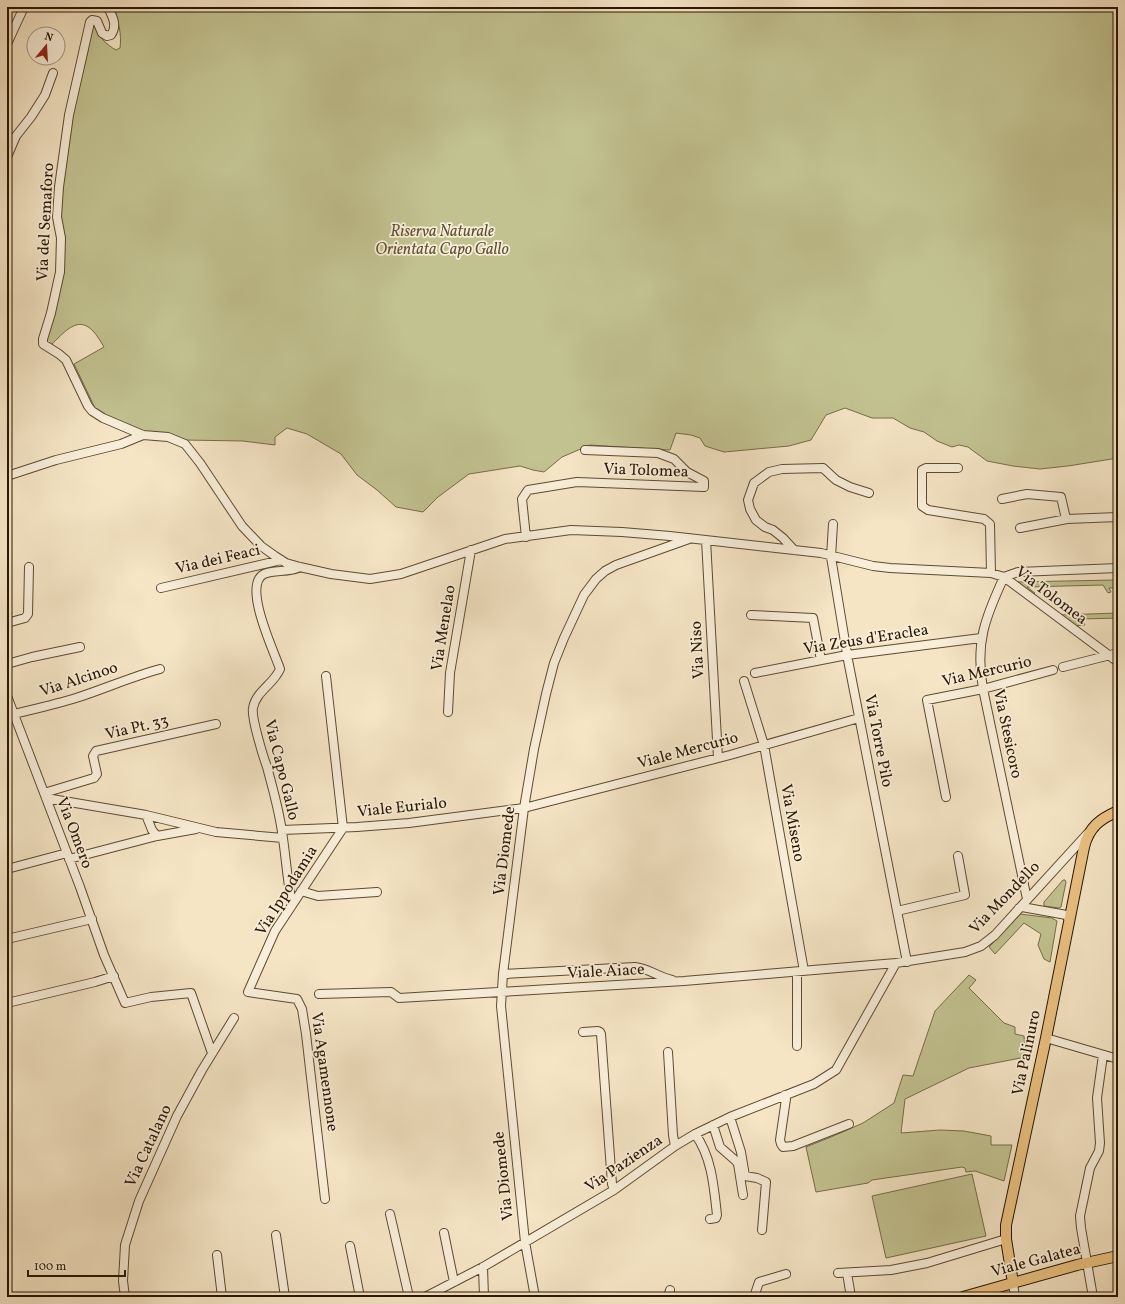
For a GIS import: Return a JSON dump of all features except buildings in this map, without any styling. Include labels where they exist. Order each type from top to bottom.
[{"type":"main road","name":"Via Mondello","points":[[1089,831],[1103,819],[1118,811]]},
{"type":"main road","name":"Via Palinuro","points":[[1013,1283],[1006,1239],[1006,1225],[1046,1038],[1084,847],[1089,831]]},
{"type":"main road","name":"Viale Galatea","points":[[963,1297],[1118,1256]]},
{"type":"street","points":[[7,44],[24,7]]},
{"type":"street","name":"Via del Semaforo","points":[[108,7],[115,23],[114,31],[111,35],[106,36],[102,33],[97,21],[92,20],[90,22],[69,115],[58,195],[57,217],[61,238],[60,272],[43,342],[45,346],[59,354],[67,362],[88,406],[92,411],[103,418],[143,435],[168,437],[185,444],[200,463],[242,526],[261,546],[286,563],[300,567]]},
{"type":"street","points":[[7,158],[16,136],[31,117],[45,95],[53,72]]},
{"type":"street","points":[[7,476],[56,460],[121,444],[143,435]]},
{"type":"street","name":"Via Tolomea","points":[[526,537],[522,499],[528,490],[577,482],[704,487],[704,481],[687,472],[674,460],[658,453],[585,450]]},
{"type":"street","points":[[794,550],[773,530],[765,527],[756,520],[750,509],[748,500],[754,483],[769,472],[782,469],[823,468],[836,480],[850,487],[869,493]]},
{"type":"street","points":[[958,468],[926,468],[922,470],[922,506],[928,510],[984,519],[990,524],[991,573]]},
{"type":"street","points":[[1002,499],[1027,494],[1061,497],[1066,519]]},
{"type":"street","points":[[1020,528],[1066,519],[1118,517]]},
{"type":"street","name":"Via Torre Pilo","points":[[833,524],[831,557],[847,656],[907,962]]},
{"type":"street","name":"Via Tolomea","points":[[300,567],[331,574],[370,578],[401,574],[505,540],[572,530],[622,532],[691,538],[820,553],[831,557],[890,568],[991,573],[1004,577],[1118,662]]},
{"type":"street","name":"Via Diomede","points":[[535,1297],[525,1242],[501,1006],[503,974],[524,808],[534,748],[552,671],[564,638],[584,596],[596,579],[611,568],[633,558],[691,538]]},
{"type":"street","name":"Via Niso","points":[[706,540],[718,758]]},
{"type":"street","name":"Via Menelao","points":[[448,712],[450,673],[471,550]]},
{"type":"street","name":"Via dei Feaci","points":[[161,588],[281,560]]},
{"type":"street","points":[[7,623],[25,618],[28,614],[29,567]]},
{"type":"street","name":"Via Capo Gallo","points":[[292,904],[287,882],[283,834],[278,806],[252,710],[256,699],[264,688],[278,675],[280,668],[258,609],[256,589],[257,581],[264,574],[293,570],[300,567]]},
{"type":"street","points":[[1004,577],[1018,572],[1118,568]]},
{"type":"street","name":"Via Stesicoro","points":[[1004,577],[989,611],[981,638],[979,661],[983,689],[1027,899]]},
{"type":"street","points":[[751,615],[813,618],[821,660]]},
{"type":"street","name":"Via Zeus d'Eraclea","points":[[755,673],[821,660],[981,638]]},
{"type":"street","points":[[7,664],[80,647]]},
{"type":"street","points":[[1063,667],[1118,653]]},
{"type":"street","name":"Via Alcinoo","points":[[11,715],[99,691],[135,676],[160,669]]},
{"type":"street","name":"Via Mercurio","points":[[946,798],[927,700],[983,689],[1054,670]]},
{"type":"street","points":[[326,676],[343,828]]},
{"type":"street","name":"Via Miseno","points":[[744,681],[764,745],[800,972],[797,1046]]},
{"type":"street","name":"Via Omero","points":[[7,696],[11,715],[45,796],[125,1003],[151,997],[191,993],[212,1053]]},
{"type":"street","name":"Viale Mercurio","points":[[524,808],[718,758],[859,718]]},
{"type":"street","name":"Via Pt. 33","points":[[45,796],[94,778],[97,774],[93,756],[96,751],[216,724]]},
{"type":"street","points":[[45,796],[146,815],[216,832]]},
{"type":"street","name":"Viale Eurialo","points":[[216,832],[283,834],[409,823],[524,808]]},
{"type":"street","points":[[146,815],[156,836]]},
{"type":"street","name":"Via Ippodamia","points":[[248,992],[275,931],[343,828]]},
{"type":"street","points":[[7,869],[194,829],[216,832]]},
{"type":"street","name":"Via Mondello","points":[[896,963],[953,955],[981,946],[995,935],[1089,831]]},
{"type":"street","points":[[897,911],[965,895],[958,856]]},
{"type":"street","points":[[302,891],[318,896],[377,892]]},
{"type":"street","points":[[1019,908],[1022,907],[1066,915],[1069,919]]},
{"type":"street","points":[[7,939],[92,919]]},
{"type":"street","name":"Viale Aiace","points":[[319,994],[391,992],[399,998],[684,981],[896,963]]},
{"type":"street","name":"Via Pazienza","points":[[425,1297],[483,1267],[614,1190],[675,1146],[695,1134],[730,1117],[814,1084],[836,1070],[896,963]]},
{"type":"street","points":[[503,974],[635,967],[645,969],[666,979],[684,981]]},
{"type":"street","points":[[7,1003],[114,977]]},
{"type":"street","name":"Via Agamennone","points":[[248,992],[297,998],[302,1010],[311,1074],[325,1199]]},
{"type":"street","name":"Via Catalano","points":[[124,1297],[125,1245],[139,1201],[177,1116],[212,1053],[234,1018]]},
{"type":"street","points":[[582,1032],[598,1031],[601,1034],[612,1184],[614,1190]]},
{"type":"street","points":[[1046,1038],[1118,1059]]},
{"type":"street","points":[[668,1052],[675,1146]]},
{"type":"street","points":[[1093,1297],[1080,1216],[1090,1168],[1100,1143],[1097,1098],[1103,1055]]},
{"type":"street","points":[[785,1095],[786,1099],[780,1140],[783,1147],[794,1146],[849,1124]]},
{"type":"street","points":[[730,1117],[741,1152],[744,1176],[757,1178],[766,1182],[762,1230]]},
{"type":"street","points":[[713,1125],[720,1147],[736,1160],[738,1164],[742,1195]]},
{"type":"street","points":[[695,1134],[705,1150],[710,1173],[717,1215],[716,1218],[710,1219]]},
{"type":"street","points":[[390,1214],[409,1297]]},
{"type":"street","points":[[444,1233],[454,1282]]},
{"type":"street","points":[[276,1234],[286,1297]]},
{"type":"street","points":[[838,1273],[891,1270],[927,1263],[1006,1239]]},
{"type":"street","points":[[350,1246],[360,1297]]},
{"type":"street","points":[[217,1255],[222,1297]]},
{"type":"street","points":[[483,1267],[484,1297]]},
{"type":"street","points":[[847,1273],[851,1297]]},
{"type":"street","points":[[754,1297],[759,1282],[786,1274]]},
{"type":"street","points":[[1013,1283],[1015,1297]]},
{"type":"green space","name":"Riserva Naturale Orientata Capo Gallo","points":[[114,7],[1118,7],[1118,458],[1040,469],[1013,466],[987,461],[968,447],[959,445],[952,447],[937,441],[924,432],[910,428],[893,418],[872,418],[845,408],[826,415],[811,440],[789,446],[724,452],[705,446],[700,438],[676,433],[670,450],[590,445],[562,457],[544,472],[520,466],[469,474],[438,497],[423,512],[396,507],[357,475],[341,454],[307,434],[287,428],[275,437],[275,445],[243,441],[184,440],[165,433],[140,431],[108,417],[96,410],[74,364],[104,347],[99,339],[87,326],[81,324],[65,331],[51,345],[46,342],[54,313],[63,186],[72,116],[88,51],[91,26],[96,26],[100,37],[109,46],[116,50],[120,48],[120,32]]},
{"type":"green space","points":[[1115,580],[1116,588],[1109,588],[1111,592],[1108,593],[1103,585],[1027,587],[1035,593],[1033,595],[1016,582]]},
{"type":"green space","points":[[1118,613],[1118,618],[1082,619],[1085,625],[1073,626],[1059,615]]},
{"type":"green space","points":[[1063,880],[1066,882],[1061,907],[1044,906],[1044,902]]},
{"type":"green space","points":[[1020,914],[1052,918],[1057,921],[1050,962],[1044,959],[1038,945],[1041,934],[1024,923],[995,954],[989,947]]},
{"type":"green space","points":[[969,975],[976,980],[969,988],[1004,1023],[1015,1027],[1015,1034],[1024,1036],[1025,1047],[1033,1048],[1031,1056],[969,1068],[905,1099],[901,1133],[940,1130],[964,1131],[991,1136],[991,1145],[1012,1145],[1004,1181],[975,1171],[966,1172],[965,1168],[962,1167],[872,1180],[868,1183],[816,1192],[806,1147],[863,1123],[894,1103],[903,1075],[913,1076],[935,1011]]},
{"type":"green space","points":[[972,1174],[986,1236],[886,1258],[872,1196]]}]
